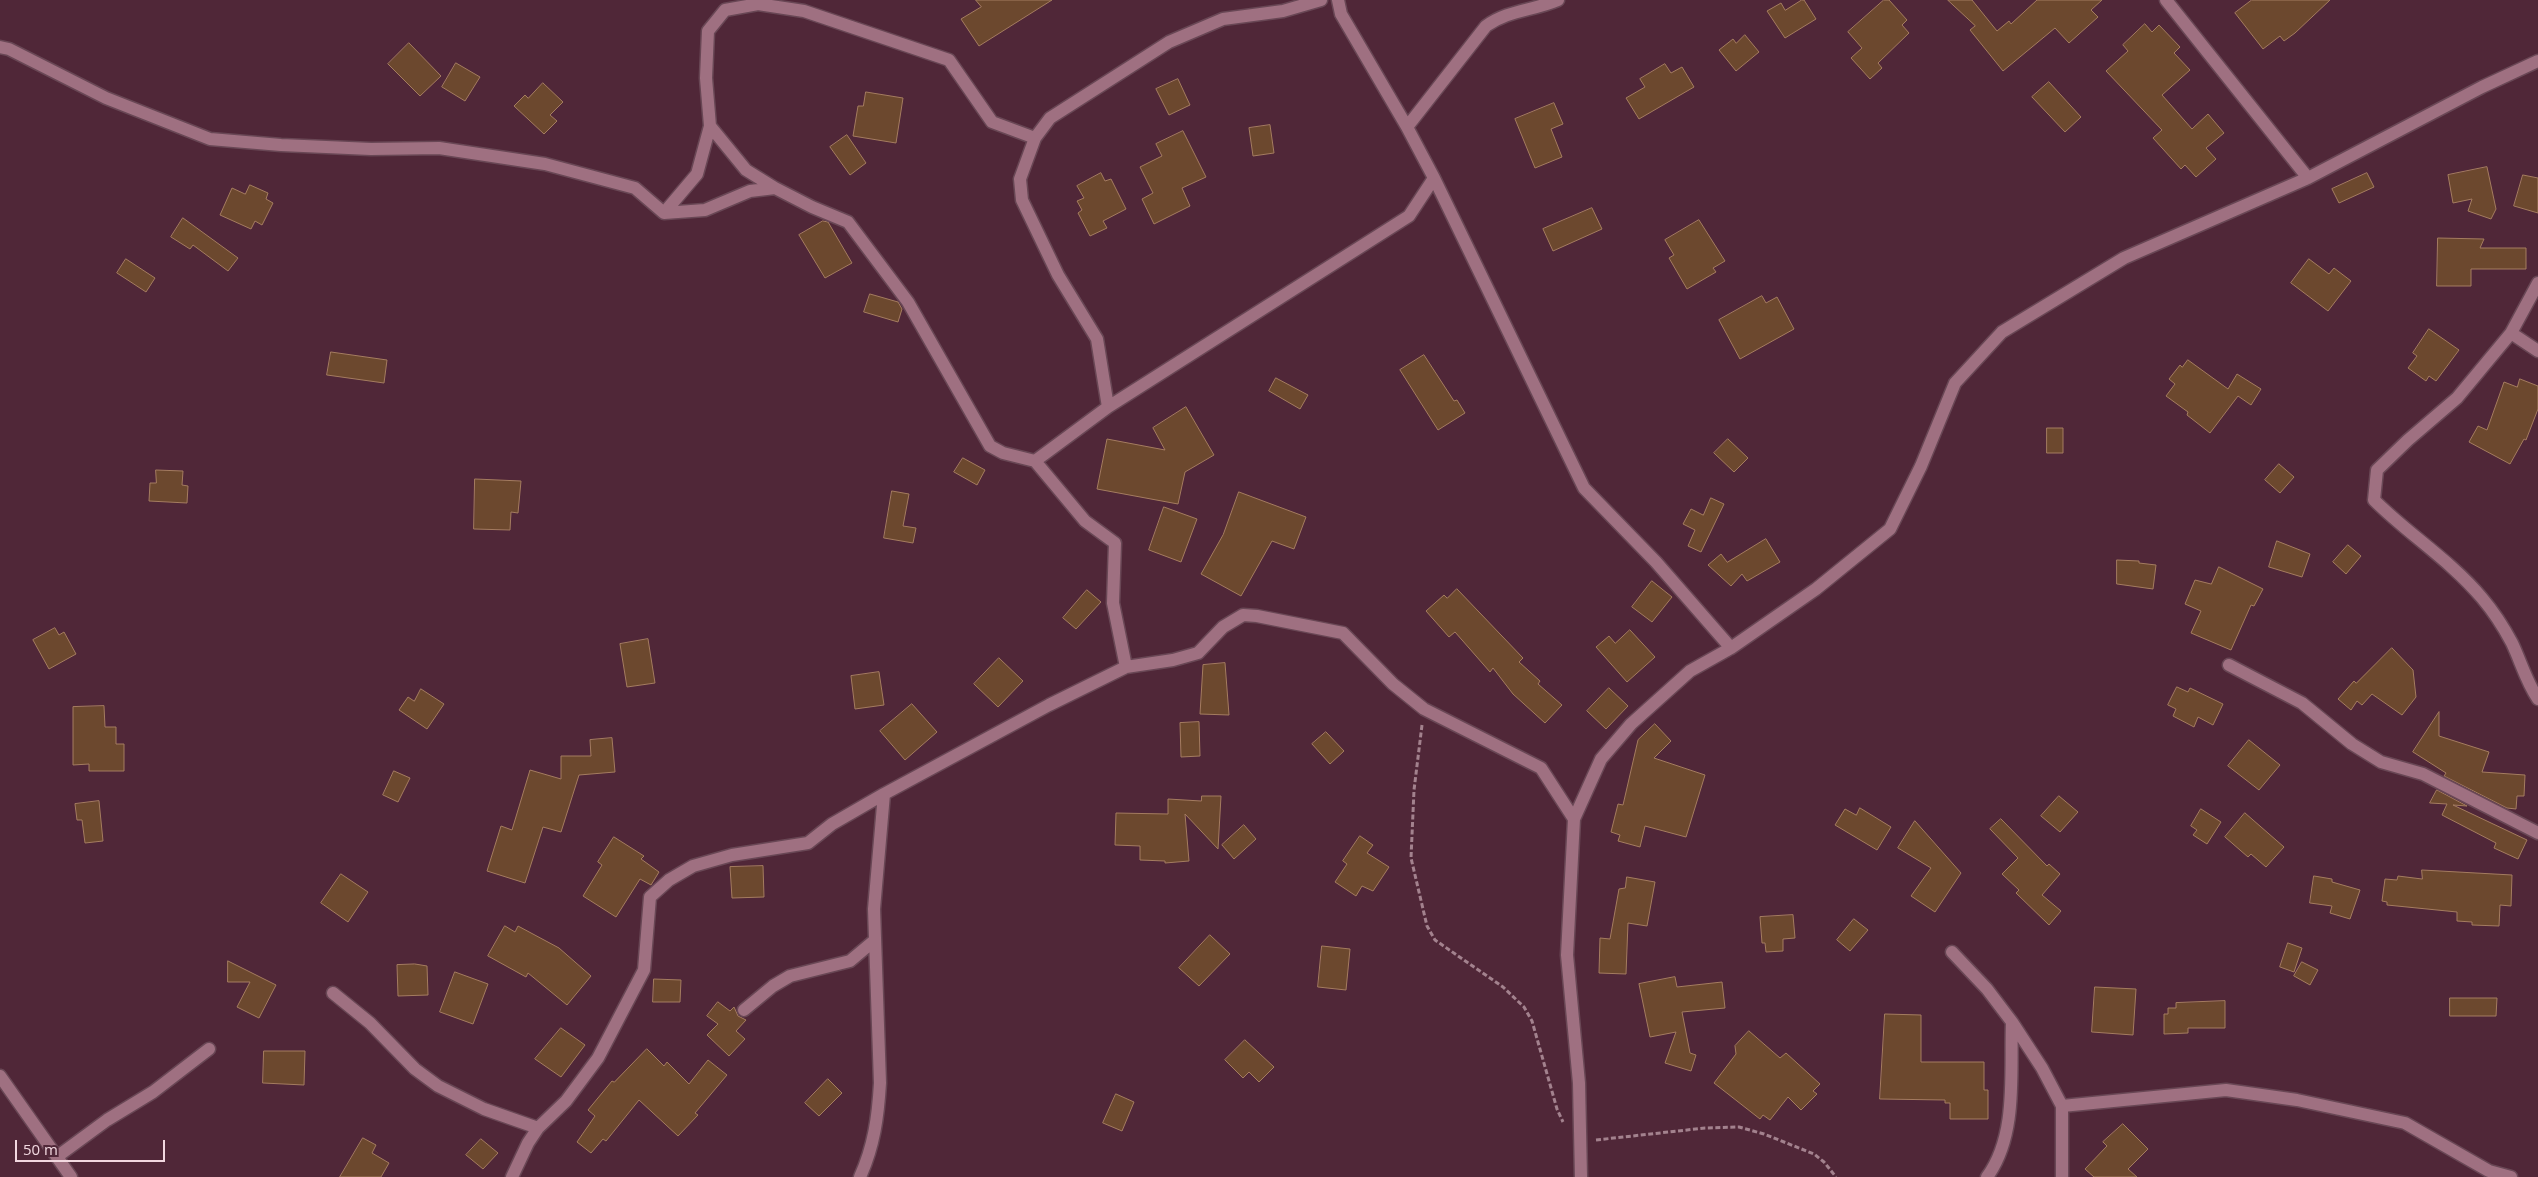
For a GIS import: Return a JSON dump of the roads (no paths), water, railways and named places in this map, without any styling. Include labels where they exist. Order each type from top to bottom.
[{"type":"street","points":[[1108,407],[1096,339],[1058,275],[1022,200],[1020,179],[1035,138],[1050,118],[1169,42],[1223,19],[1283,10],[1321,0]]},
{"type":"street","points":[[1338,0],[1341,14],[1407,127],[1434,178],[1584,488],[1656,562],[1731,648]]},
{"type":"street","points":[[1407,127],[1486,26],[1500,16],[1539,8],[1558,0]]},
{"type":"street","points":[[2166,0],[2308,178]]},
{"type":"street","points":[[664,213],[697,174],[710,126],[706,78],[708,31],[725,10],[758,4],[804,11],[949,60],[992,122],[1035,138]]},
{"type":"street","points":[[0,47],[10,49],[106,98],[210,139],[290,146],[371,149],[439,148],[546,164],[635,188],[664,213],[706,210],[750,191],[775,188]]},
{"type":"street","points":[[1581,1177],[1579,1083],[1567,954],[1574,819],[1602,759],[1631,724],[1690,671],[1731,648],[1816,589],[1890,528],[1921,466],[1955,383],[2002,332],[2124,258],[2308,178],[2482,87],[2538,61]]},
{"type":"street","points":[[710,126],[746,170],[775,188],[812,207],[848,222],[908,302],[990,446],[1003,454],[1035,461],[1086,520],[1115,543],[1112,603],[1126,667]]},
{"type":"street","points":[[1035,461],[1108,407],[1409,216],[1434,178]]},
{"type":"street","points":[[2538,283],[2512,333],[2457,398],[2408,440],[2377,470],[2374,500],[2392,518],[2437,553],[2482,599],[2512,643],[2530,686],[2538,699]]},
{"type":"street","points":[[2512,333],[2538,351]]},
{"type":"street","points":[[512,1177],[528,1143],[538,1128],[566,1101],[598,1058],[644,970],[650,898],[677,874],[712,860],[808,843],[832,824],[884,794],[1049,704],[1126,667],[1173,660],[1198,653],[1223,627],[1243,615],[1343,633],[1393,684],[1424,710],[1541,768],[1574,819]]},
{"type":"street","points":[[2229,665],[2302,703],[2352,744],[2380,762],[2423,774],[2538,833]]},
{"type":"street","points":[[860,1177],[873,1140],[879,1107],[880,1083],[874,909],[884,794]]},
{"type":"street","points":[[744,1010],[773,986],[790,976],[850,961],[875,940]]},
{"type":"street","points":[[1952,952],[1987,989],[2012,1022],[2042,1068],[2062,1106],[2062,1177]]},
{"type":"street","points":[[333,993],[370,1023],[415,1069],[438,1086],[484,1109],[538,1128]]},
{"type":"street","points":[[1987,1177],[2002,1152],[2006,1126],[2012,1022]]},
{"type":"street","points":[[58,1156],[107,1120],[153,1092],[208,1049]]},
{"type":"street","points":[[0,1076],[71,1177]]},
{"type":"street","points":[[2062,1106],[2226,1090],[2297,1100],[2405,1123],[2489,1171],[2511,1177]]}]
